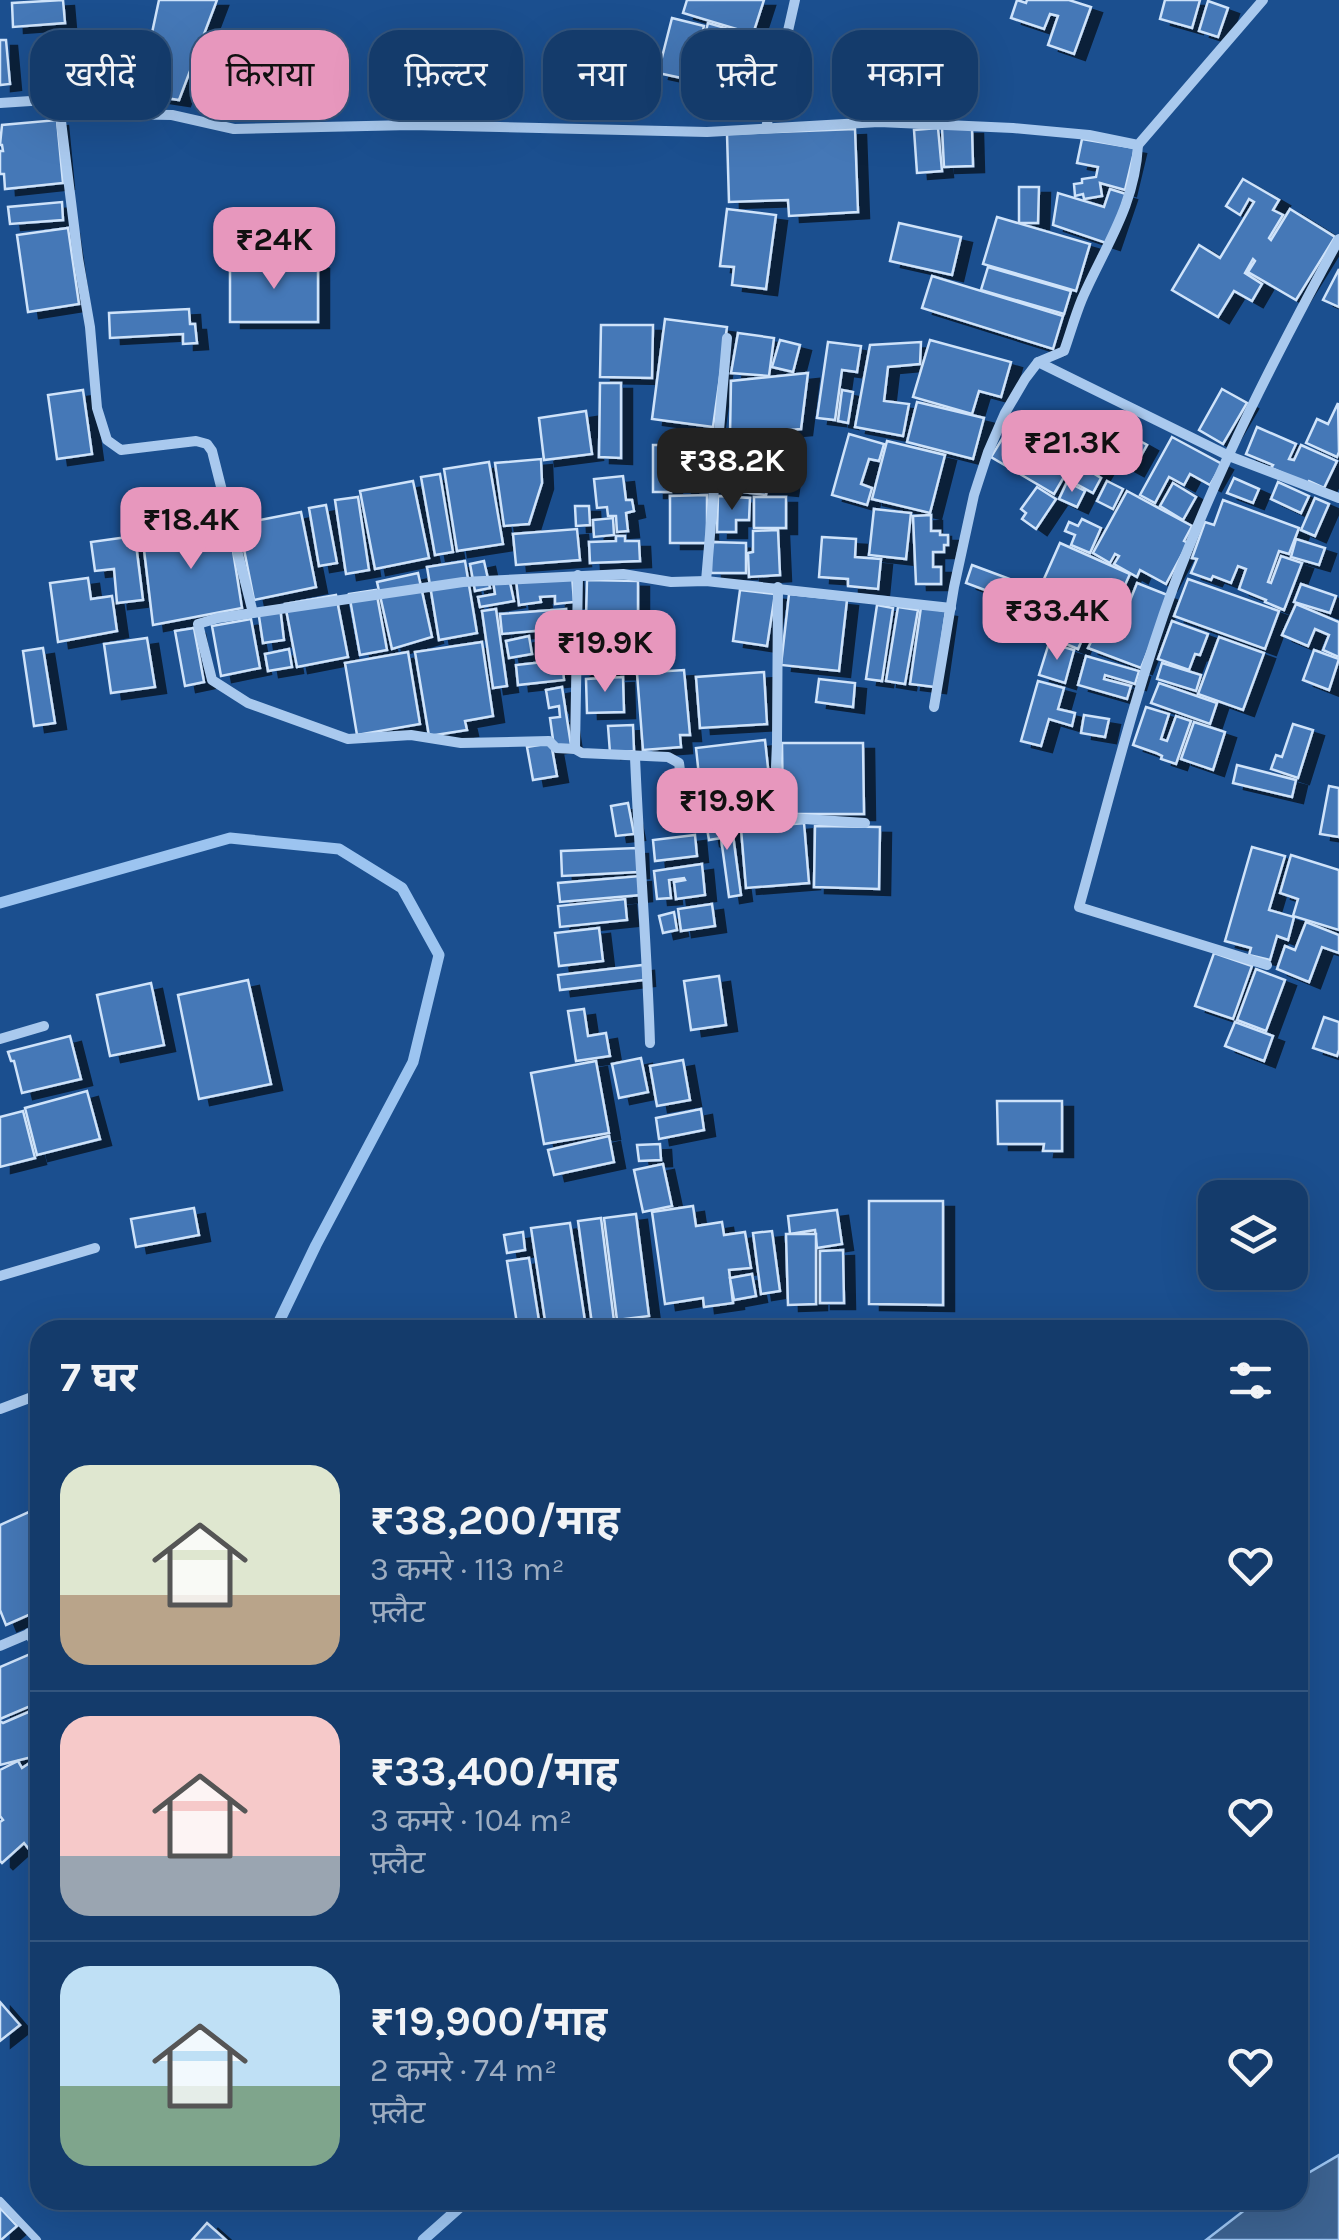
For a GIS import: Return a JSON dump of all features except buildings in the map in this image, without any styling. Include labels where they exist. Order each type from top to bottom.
[{"type":"street","points":[[766,128],[795,0]]},
{"type":"street","points":[[934,708],[974,495],[1005,413],[1038,362],[1064,351],[1137,174],[1138,145],[1263,0]]},
{"type":"street","points":[[0,103],[30,101]]},
{"type":"street","points":[[171,114],[234,128],[411,124],[707,132],[880,122],[1070,134],[1138,145]]},
{"type":"street","points":[[61,120],[90,327],[97,408],[107,440],[121,450],[196,440],[207,444],[212,450],[252,614]]},
{"type":"street","points":[[1267,965],[1079,907],[1144,674],[1174,586],[1229,456],[1339,239]]},
{"type":"street","points":[[706,580],[727,338]]},
{"type":"street","points":[[1038,362],[1229,456],[1339,498]]},
{"type":"street","points":[[865,823],[690,817],[685,808],[679,763],[668,757],[560,750],[546,740],[461,743],[411,735],[348,738],[248,703],[212,680],[198,624],[462,582],[623,574],[671,582],[706,580],[951,608]]},
{"type":"street","points":[[575,749],[578,575]]},
{"type":"street","points":[[774,817],[778,588]]},
{"type":"street","points":[[636,757],[650,1043]]},
{"type":"street","points":[[0,1040],[44,1026]]},
{"type":"street","points":[[0,1276],[96,1248]]},
{"type":"street","points":[[0,1410],[30,1398]]},
{"type":"street","points":[[0,1646],[30,1633]]},
{"type":"lane","points":[[0,2202],[37,2240]]},
{"type":"water","points":[[1339,2155],[1339,2240],[1206,2240],[1245,2210],[1308,2210],[1308,2173]]},
{"type":"waterway","points":[[0,903],[230,838],[339,849],[402,888],[439,955],[413,1062],[280,1320]]},
{"type":"waterway","points":[[423,2240],[457,2210]]}]
